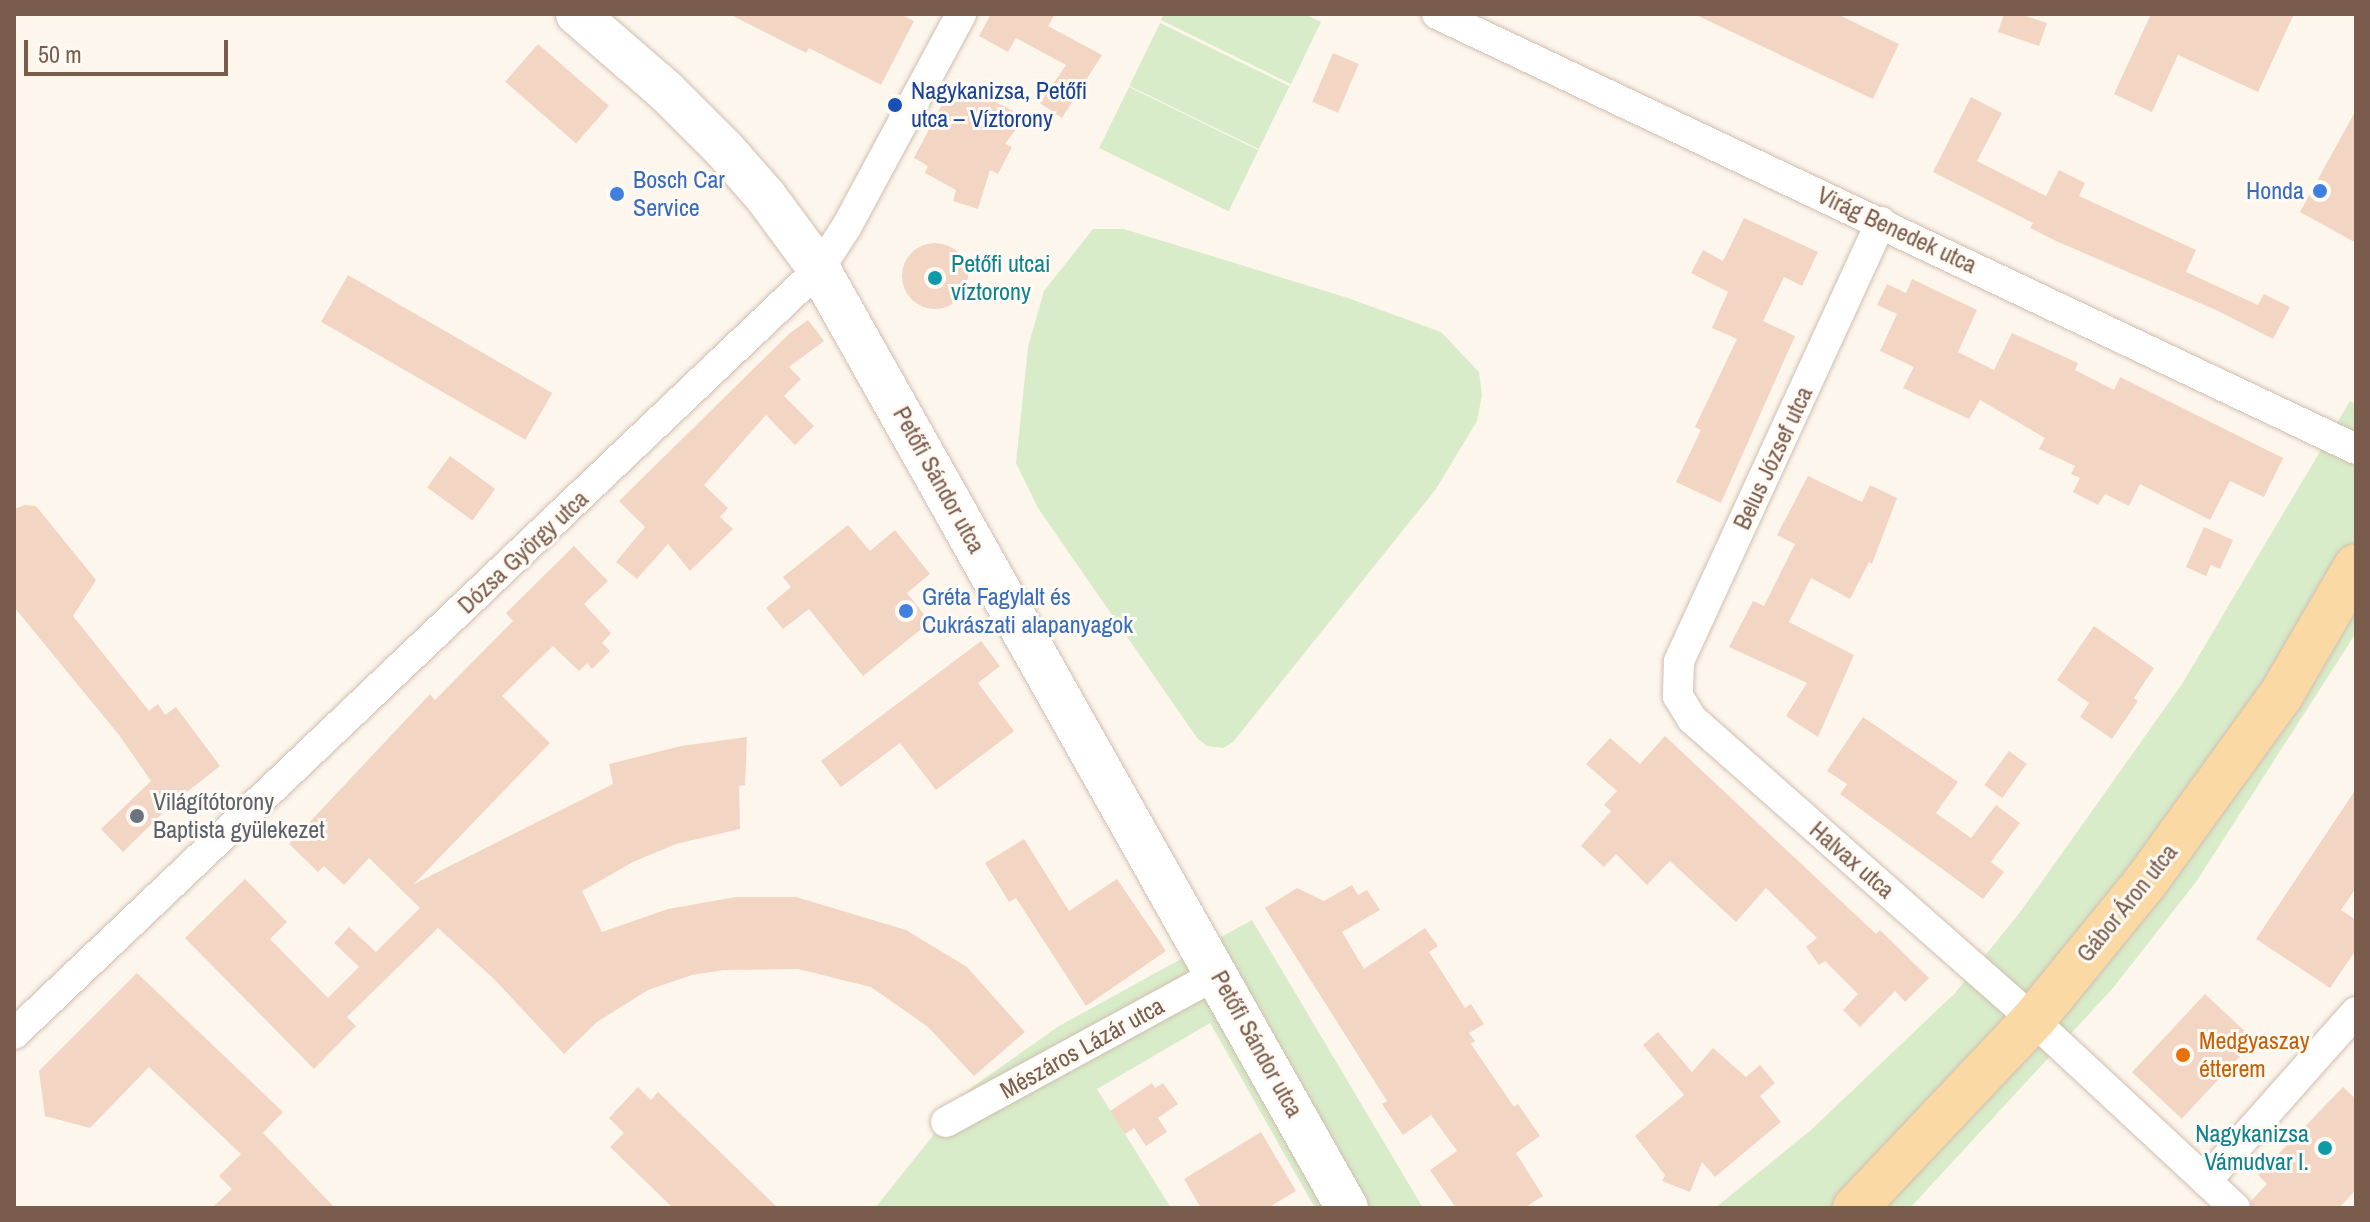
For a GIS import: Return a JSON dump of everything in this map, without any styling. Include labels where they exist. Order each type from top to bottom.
[{"type":"main road","name":"Gábor Áron utca","points":[[1855,1208],[2033,1020],[2147,880],[2281,695],[2356,566]]},
{"type":"street","name":"Petőfi Sándor utca","points":[[577,14],[667,92],[724,149],[766,197],[819,269],[1347,1208]]},
{"type":"street","name":"Dózsa György utca","points":[[14,1034],[819,269],[847,226],[961,14]]},
{"type":"street","name":"Virág Benedek utca","points":[[1437,14],[2356,449]]},
{"type":"street","name":"Belus József utca","points":[[1678,696],[1679,662],[1881,222]]},
{"type":"street","name":"Halvax utca","points":[[1678,696],[1692,719],[2033,1020],[2235,1208]]},
{"type":"street","name":"Mészáros Lázár utca","points":[[946,1122],[1218,974]]},
{"type":"street","points":[[2206,1181],[2356,1012]]},
{"type":"green space","points":[[1164,14],[1304,14],[1321,22],[1291,84],[1161,20]]},
{"type":"green space","points":[[1160,23],[1289,86],[1259,149],[1129,86]]},
{"type":"green space","points":[[1129,87],[1258,150],[1229,211],[1099,148]]},
{"type":"green space","points":[[1093,229],[1124,229],[1348,298],[1441,332],[1479,372],[1482,395],[1477,421],[1436,489],[1233,742],[1223,748],[1207,746],[1197,738],[1038,508],[1016,463],[1028,347],[1044,291]]},
{"type":"green space","points":[[2350,401],[2356,404],[2356,633],[2196,882],[2113,988],[1910,1208],[1715,1208],[1811,1130],[1955,993],[2021,911],[2182,684]]},
{"type":"green space","points":[[1252,920],[1423,1208],[1315,1208],[1210,1023],[1097,1089],[1171,1208],[875,1208],[971,1088],[1059,1026]]},
{"type":"building","points":[[729,14],[900,14],[914,21],[881,85],[809,48],[806,53]]},
{"type":"building","points":[[991,14],[1055,14],[1048,26],[1102,55],[1062,118],[1040,103],[1066,65],[1016,38],[1008,52],[979,36]]},
{"type":"building","points":[[1694,14],[1837,14],[1899,44],[1873,99]]},
{"type":"building","points":[[2004,14],[2020,14],[2047,23],[2039,46],[1998,32]]},
{"type":"building","points":[[2151,14],[2294,14],[2258,92],[2178,55],[2152,112],[2114,94]]},
{"type":"building","points":[[538,44],[609,106],[576,143],[505,82]]},
{"type":"building","points":[[1333,53],[1359,64],[1338,113],[1312,102]]},
{"type":"building","points":[[951,87],[966,95],[969,88],[1025,117],[1005,144],[1012,147],[998,174],[990,170],[978,209],[953,201],[956,190],[925,173],[928,166],[914,158]]},
{"type":"building","points":[[1971,97],[2002,113],[1977,161],[2046,196],[2059,170],[2085,183],[2079,196],[2196,250],[2186,272],[2258,305],[2264,294],[2290,307],[2273,339],[2216,310],[2056,241],[2030,228],[2033,223],[1933,172]]},
{"type":"building","points":[[2356,110],[2356,243],[2300,212]]},
{"type":"building","points":[[1744,218],[1818,252],[1802,286],[1784,277],[1763,321],[1795,336],[1721,503],[1676,482],[1701,430],[1695,427],[1737,339],[1712,328],[1728,292],[1691,273],[1703,250],[1723,261]]},
{"type":"building","name":"Petőfi utcai víztorony","points":[[935,243],[948,246],[958,253],[965,263],[968,276],[965,289],[958,299],[948,306],[935,309],[922,306],[912,299],[905,289],[902,276],[905,263],[912,253],[922,246]]},
{"type":"building","points":[[348,275],[552,393],[525,440],[321,322]]},
{"type":"building","points":[[1912,279],[1977,310],[1958,352],[1994,370],[2012,333],[2078,363],[2075,370],[2114,390],[2120,377],[2283,458],[2264,497],[2230,481],[2210,520],[2140,484],[2129,506],[2105,494],[2098,505],[2073,492],[2080,478],[2071,474],[2075,466],[2039,449],[2045,438],[1980,400],[1969,419],[1903,388],[1914,367],[1880,351],[1897,314],[1877,305],[1887,284],[1906,293]]},
{"type":"building","points":[[808,320],[824,341],[789,367],[801,379],[784,396],[814,426],[795,445],[766,415],[704,485],[728,508],[720,517],[733,529],[690,571],[668,544],[637,579],[616,562],[645,527],[619,501],[790,333]]},
{"type":"building","points":[[450,456],[495,489],[472,520],[427,488]]},
{"type":"building","points":[[1808,476],[1862,502],[1870,485],[1897,498],[1872,564],[1869,562],[1850,599],[1811,578],[1789,622],[1854,655],[1818,737],[1786,716],[1807,683],[1729,647],[1753,601],[1764,606],[1795,544],[1777,535]]},
{"type":"building","points":[[25,505],[36,506],[96,580],[73,616],[149,711],[158,704],[165,715],[176,707],[220,766],[173,803],[123,852],[101,829],[151,781],[119,735],[14,607],[14,509]]},
{"type":"building","points":[[848,525],[870,551],[895,530],[930,574],[907,593],[930,622],[863,676],[809,609],[783,629],[766,608],[791,587],[783,577]]},
{"type":"building","points":[[2204,527],[2233,540],[2220,569],[2211,565],[2206,576],[2186,567]]},
{"type":"building","points":[[574,546],[608,581],[584,604],[611,633],[602,643],[610,651],[592,669],[587,663],[579,671],[553,646],[502,696],[550,743],[414,884],[613,784],[609,764],[681,746],[747,737],[745,785],[739,786],[740,829],[676,844],[633,862],[582,891],[602,932],[668,909],[736,897],[796,897],[906,930],[967,967],[1025,1032],[974,1076],[928,1027],[871,987],[798,969],[724,970],[692,975],[648,990],[597,1022],[564,1054],[495,980],[438,928],[347,1017],[356,1026],[314,1069],[185,938],[245,879],[287,922],[270,939],[328,998],[359,967],[334,943],[349,927],[376,952],[420,908],[369,858],[344,885],[324,866],[318,872],[289,844],[430,694],[435,700],[513,621],[506,613]]},
{"type":"building","points":[[2094,626],[2154,668],[2134,698],[2138,701],[2112,739],[2080,717],[2089,703],[2057,680]]},
{"type":"building","points":[[981,641],[1000,666],[978,683],[1014,731],[936,790],[900,743],[841,787],[821,761]]},
{"type":"building","points":[[1863,717],[1958,782],[1936,813],[1971,838],[1996,805],[2020,823],[1991,862],[2004,872],[1983,899],[1840,794],[1847,784],[1827,771]]},
{"type":"building","points":[[1665,736],[1876,934],[1880,930],[1929,978],[1905,1002],[1895,991],[1860,1027],[1843,1010],[1858,994],[1825,961],[1819,965],[1806,947],[1817,938],[1766,888],[1736,922],[1670,861],[1647,885],[1616,854],[1604,867],[1581,846],[1611,811],[1604,805],[1617,791],[1586,764],[1610,738],[1640,764]]},
{"type":"building","points":[[2009,751],[2027,764],[2002,798],[1984,785]]},
{"type":"building","points":[[2356,789],[2356,888],[2341,910],[2356,920],[2356,950],[2330,988],[2256,939]]},
{"type":"building","points":[[1024,839],[1069,911],[1117,879],[1166,951],[1086,1006],[1016,898],[1009,902],[985,863]]},
{"type":"building","points":[[1352,885],[1358,895],[1367,890],[1380,910],[1342,932],[1364,969],[1425,928],[1438,946],[1429,952],[1465,1008],[1471,1004],[1484,1024],[1469,1033],[1475,1041],[1471,1044],[1514,1107],[1518,1104],[1540,1136],[1516,1153],[1543,1196],[1524,1208],[1456,1208],[1430,1170],[1457,1151],[1431,1115],[1403,1135],[1382,1104],[1387,1101],[1265,908],[1297,888],[1324,901]]},
{"type":"building","points":[[137,973],[283,1112],[263,1133],[335,1208],[212,1208],[232,1189],[219,1176],[241,1154],[149,1067],[90,1128],[45,1116],[39,1071]]},
{"type":"building","name":"Medgyaszay étterem","points":[[2205,994],[2255,1040],[2182,1119],[2132,1072]]},
{"type":"building","points":[[1658,1032],[1692,1072],[1713,1048],[1746,1077],[1760,1065],[1775,1083],[1760,1096],[1781,1122],[1715,1177],[1702,1162],[1690,1192],[1662,1181],[1665,1175],[1635,1136],[1684,1095],[1643,1045]]},
{"type":"building","points":[[1152,1083],[1155,1088],[1163,1083],[1178,1104],[1158,1118],[1167,1132],[1146,1146],[1134,1128],[1125,1134],[1110,1111]]},
{"type":"building","points":[[638,1087],[651,1100],[658,1092],[778,1208],[673,1208],[610,1147],[624,1133],[609,1118]]},
{"type":"building","name":"Nagykanizsa Vámudvar I.","points":[[2343,1087],[2356,1099],[2356,1190],[2339,1208],[2252,1208],[2251,1201],[2267,1184],[2258,1175]]},
{"type":"building","points":[[1261,1132],[1296,1191],[1268,1208],[1201,1208],[1184,1179]]},
{"type":"place","name":"Nagykanizsa, Petőfi utca – Víztorony","points":[[895,105]]},
{"type":"place","name":"Honda","points":[[2320,191]]},
{"type":"place","name":"Bosch Car Service","points":[[617,194]]},
{"type":"place","name":"Petőfi utcai víztorony","points":[[935,278]]},
{"type":"place","name":"Gréta Fagylalt és Cukrászati alapanyagok","points":[[906,611]]},
{"type":"place","name":"Világítótorony Baptista gyülekezet","points":[[137,816]]},
{"type":"place","name":"Medgyaszay étterem","points":[[2183,1055]]},
{"type":"place","name":"Nagykanizsa Vámudvar I.","points":[[2325,1148]]}]
